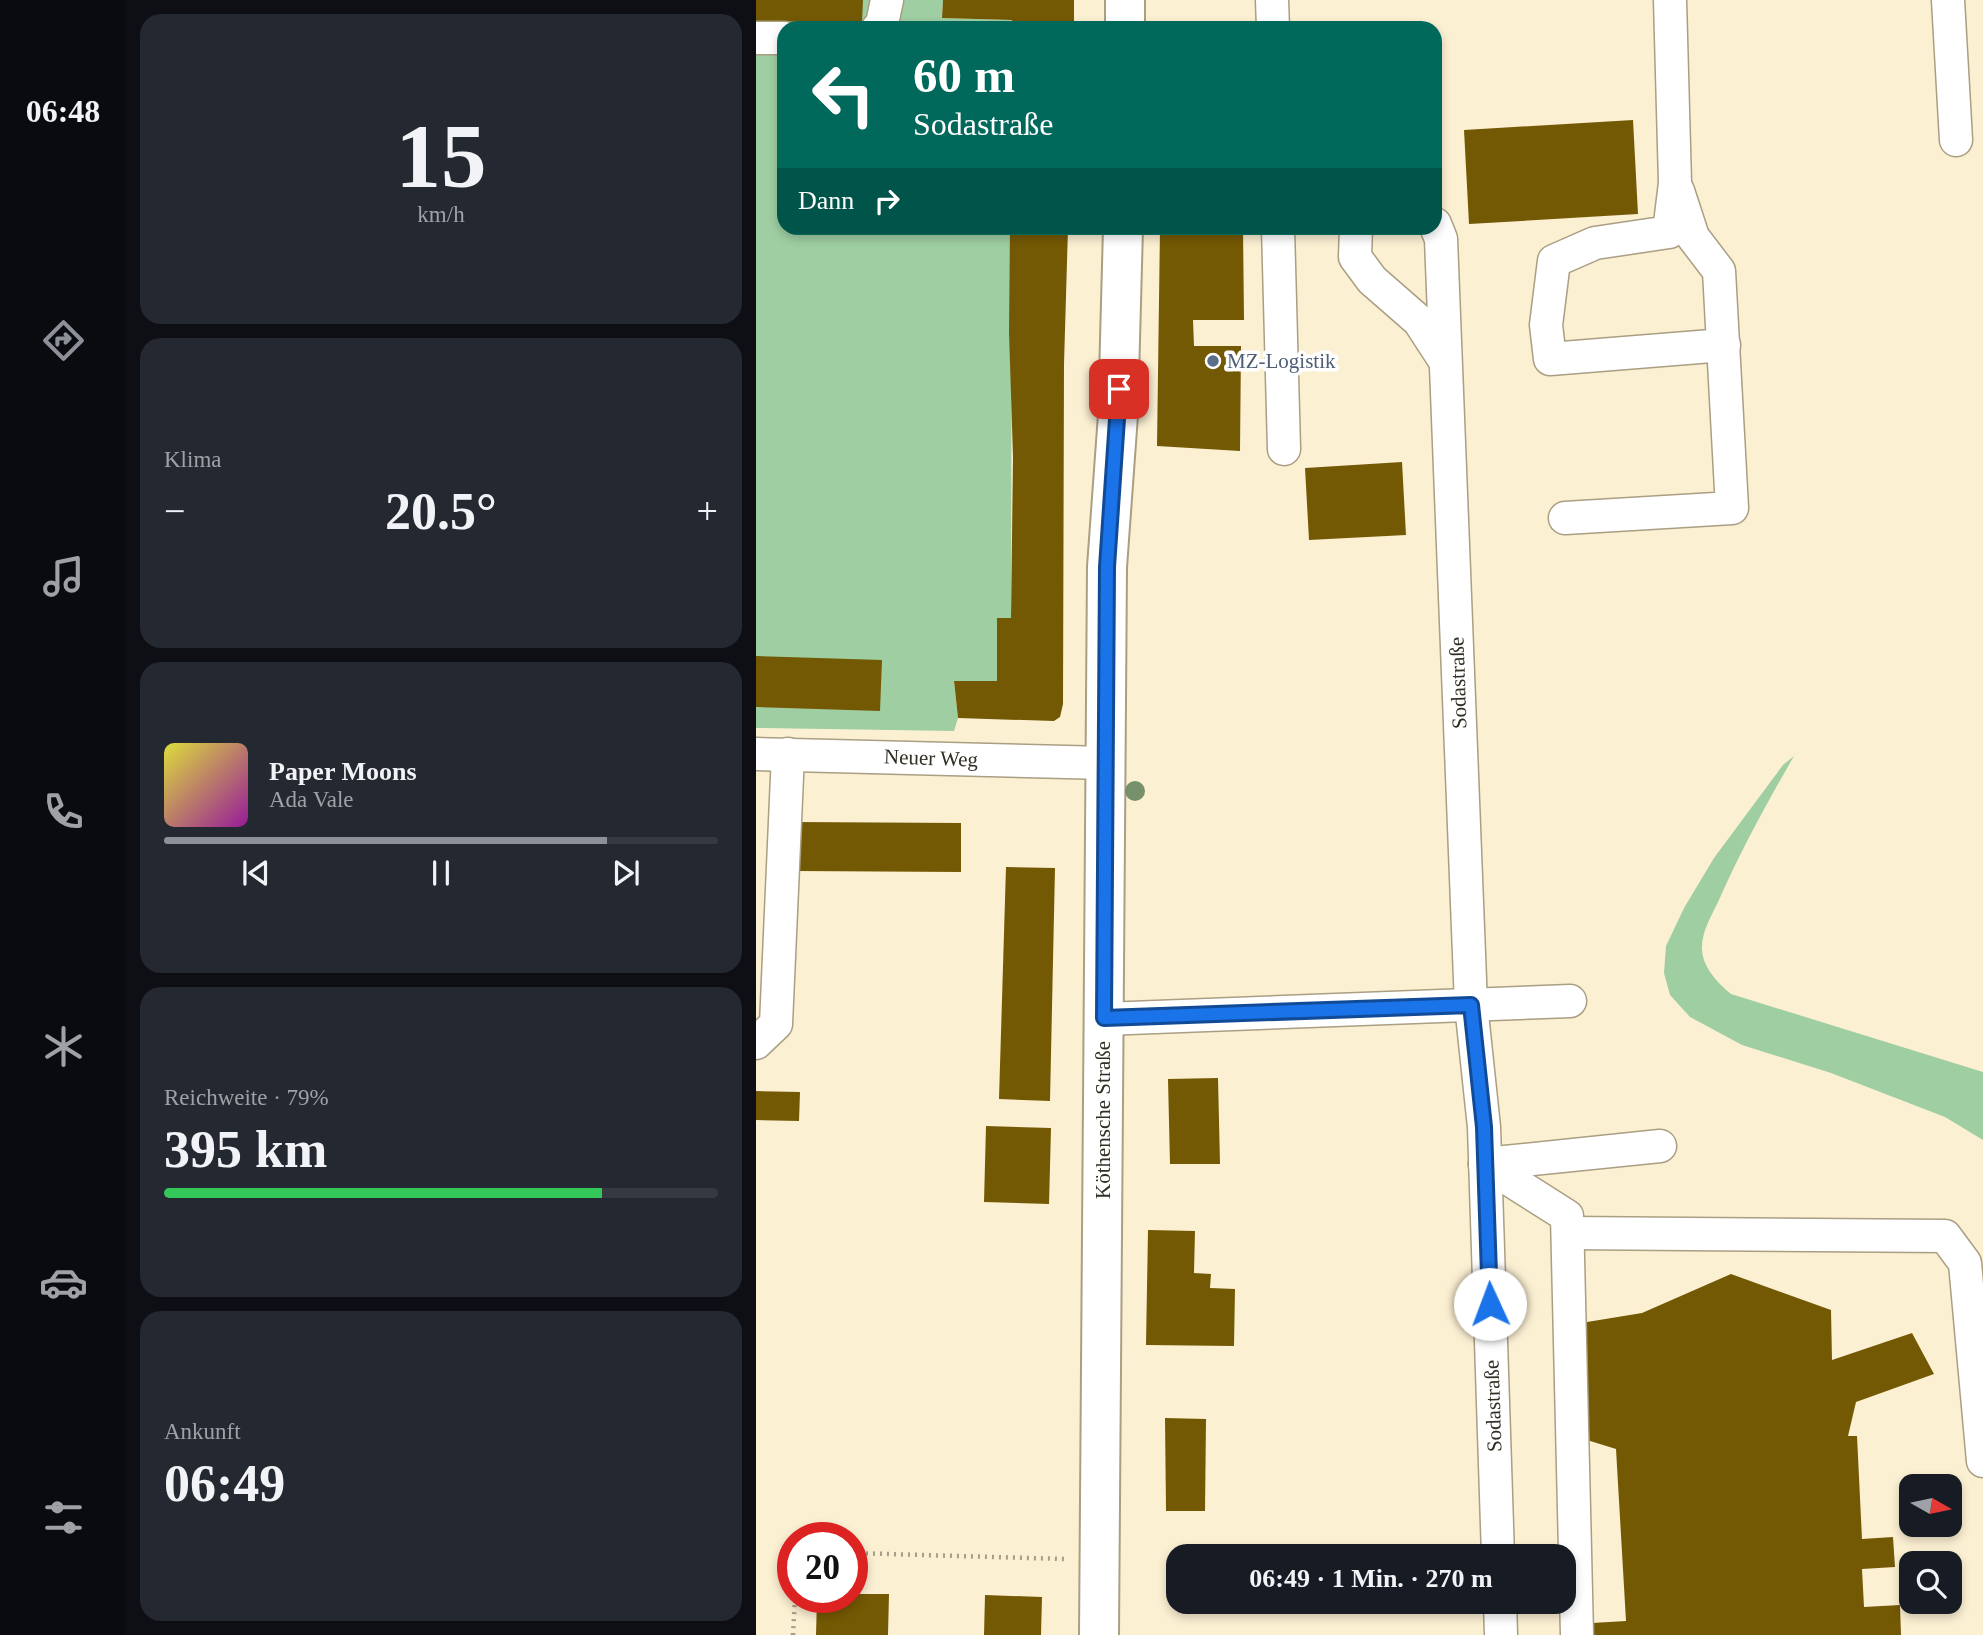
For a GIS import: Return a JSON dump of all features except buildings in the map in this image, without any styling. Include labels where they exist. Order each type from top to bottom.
[{"type":"main road","points":[[1125,0],[1125,21]]},
{"type":"main road","name":"Köthensche Straße","points":[[1099,1635],[1107,567],[1118,415],[1122,235]]},
{"type":"street","points":[[883,21],[887,0]]},
{"type":"street","points":[[1272,0],[1273,21]]},
{"type":"street","points":[[1670,0],[1675,183],[1669,232],[1595,243],[1554,261],[1546,326],[1550,359],[1724,345]]},
{"type":"street","points":[[1948,0],[1956,140]]},
{"type":"street","points":[[756,38],[777,38]]},
{"type":"street","points":[[1565,518],[1732,508],[1720,271],[1693,237],[1675,183]]},
{"type":"street","points":[[1278,235],[1284,449]]},
{"type":"street","points":[[1356,235],[1355,257],[1372,280],[1419,321],[1446,362]]},
{"type":"street","name":"Sodastraße","points":[[1439,235],[1471,1005],[1484,1127],[1498,1544]]},
{"type":"street","name":"Neuer Weg","points":[[756,754],[1106,763]]},
{"type":"street","points":[[756,1043],[776,1024],[788,754]]},
{"type":"street","points":[[1104,1018],[1570,1001]]},
{"type":"street","points":[[1485,1164],[1660,1146]]},
{"type":"street","points":[[1485,1164],[1567,1216],[1577,1635]]},
{"type":"street","points":[[1568,1233],[1945,1236],[1965,1263],[1983,1461]]},
{"type":"street","points":[[1500,1614],[1501,1635]]},
{"type":"path","points":[[868,1553],[1100,1560]]},
{"type":"path","points":[[793,1635],[794,1613]]},
{"type":"green space","points":[[756,0],[943,0],[942,18],[1012,20],[777,21],[777,235],[1012,235],[1011,618],[997,619],[997,681],[954,682],[958,718],[954,731],[756,728]]},
{"type":"green space","points":[[1794,756],[1745,845],[1708,924],[1702,943],[1705,963],[1731,994],[1983,1072],[1983,1140],[1945,1117],[1831,1073],[1742,1045],[1690,1017],[1670,995],[1664,973],[1666,946],[1684,908],[1714,858],[1783,765]]},
{"type":"place","name":"MZ-Logistik","points":[[1213,361]]},
{"type":"route","points":[[1119,389],[1107,567],[1104,1018],[1471,1005],[1484,1127],[1490,1304]]}]
